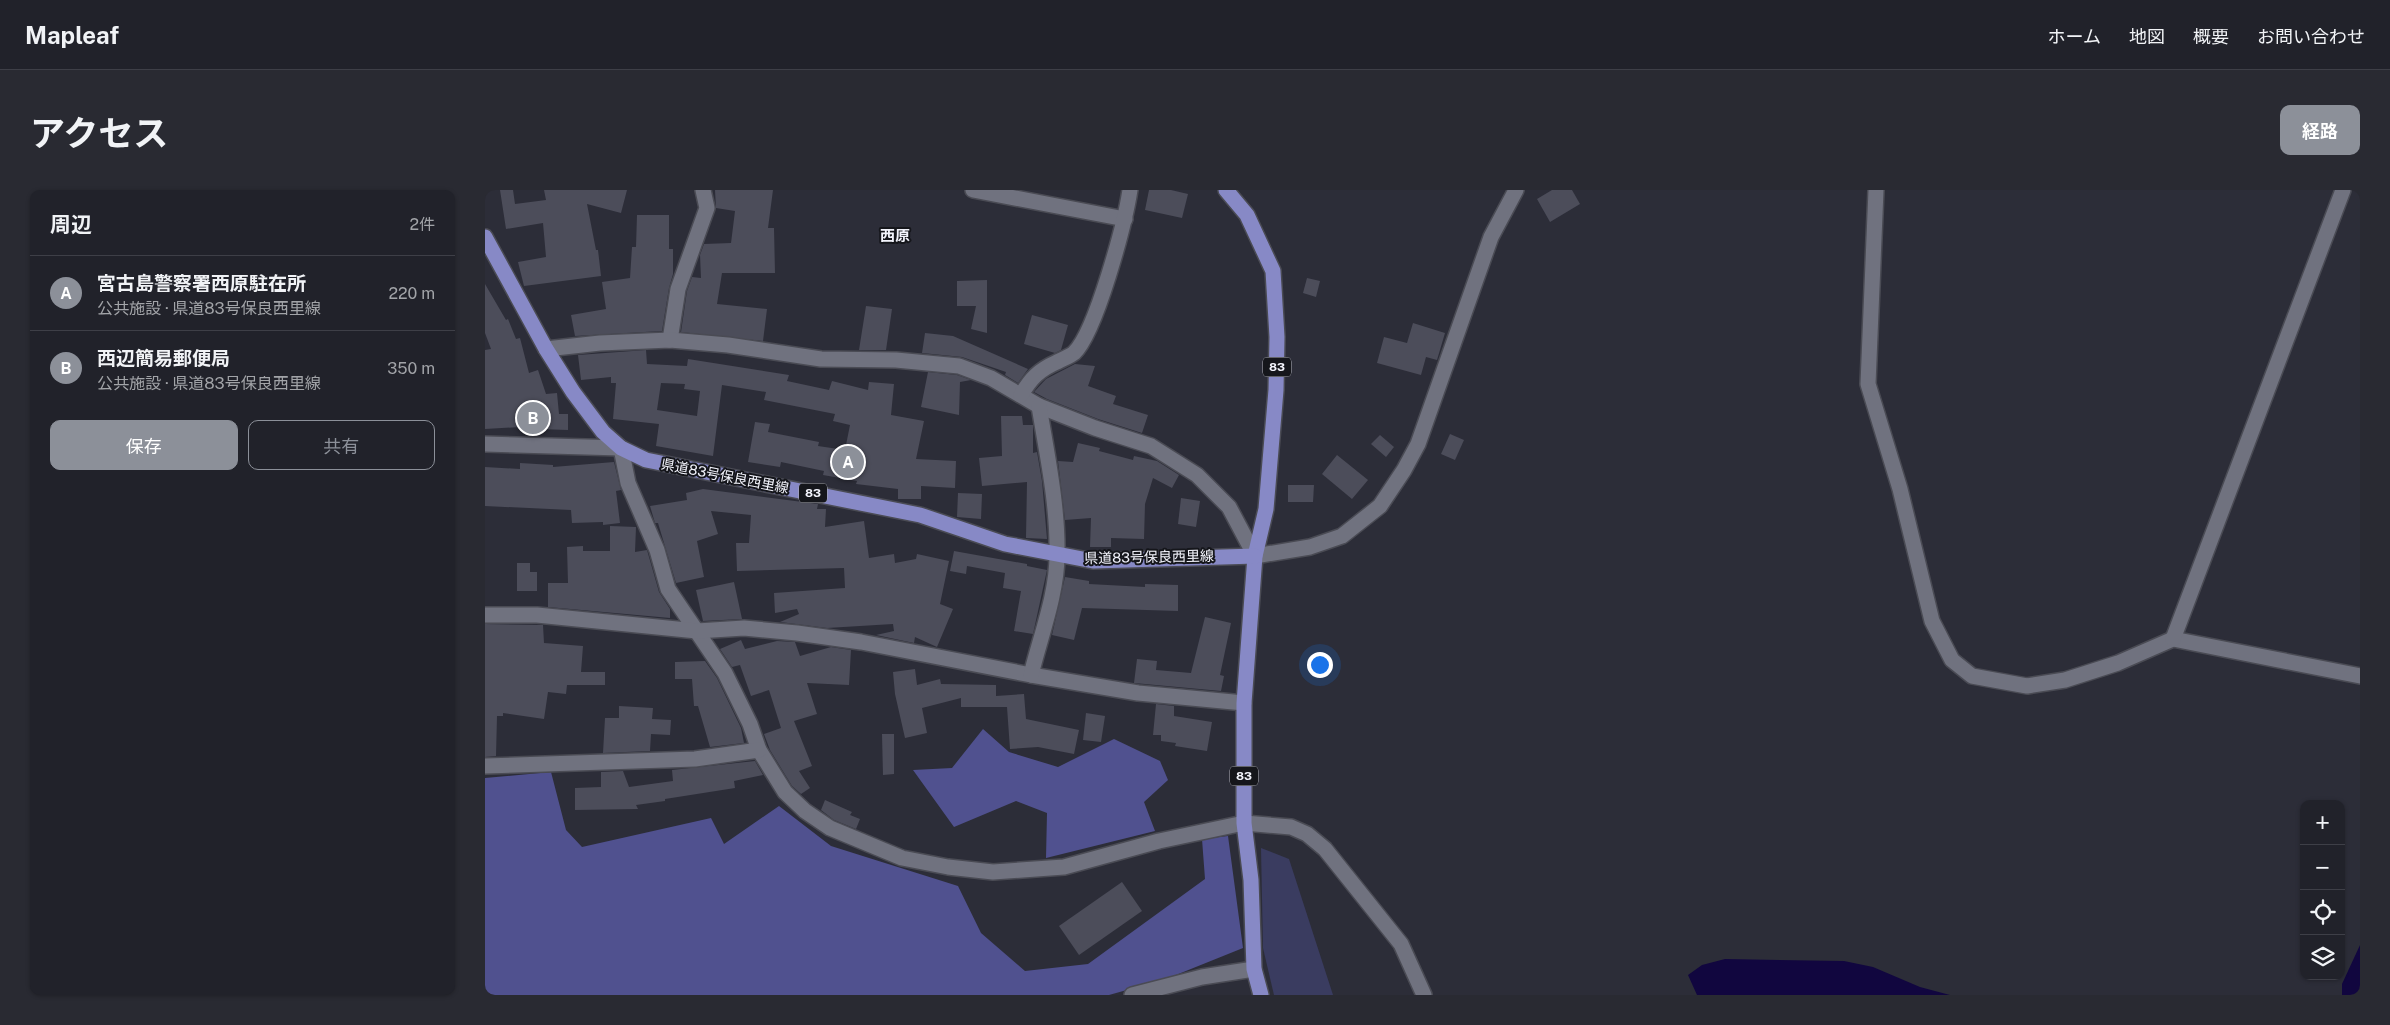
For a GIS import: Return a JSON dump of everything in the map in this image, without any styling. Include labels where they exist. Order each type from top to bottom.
[{"type":"main road","name":"83","points":[[1226,190],[1247,215],[1263,247],[1273,271],[1276,301],[1276,390],[1273,430],[1266,509],[1255,556],[1244,703],[1243,823],[1251,880],[1254,969],[1261,995]]},
{"type":"main road","name":"県道83号保良西里線","points":[[485,237],[546,349],[585,408],[603,432],[621,448],[646,460],[920,515],[1005,544],[1093,561],[1255,556]]},
{"type":"street","points":[[670,340],[678,289],[707,208],[703,190]]},
{"type":"street","points":[[973,190],[1125,219]]},
{"type":"street","points":[[1021,395],[1030,380],[1040,370],[1073,354],[1087,336],[1125,219],[1129,190]]},
{"type":"street","points":[[546,349],[600,343],[670,340],[728,345],[821,359],[905,360],[959,366],[991,378],[1039,406],[1095,428],[1151,446],[1197,475],[1229,507],[1255,556],[1310,547],[1342,536],[1380,506],[1404,470],[1418,444],[1491,237],[1516,190]]},
{"type":"street","points":[[1876,190],[1868,384],[1900,489],[1932,621],[1952,660],[1972,676],[2027,686],[2065,680],[2118,663],[2173,639],[2360,676]]},
{"type":"street","points":[[2173,639],[2343,190]]},
{"type":"street","points":[[1031,675],[1052,590],[1057,555],[1053,497],[1039,406]]},
{"type":"street","points":[[485,444],[621,448],[629,483],[657,550],[668,589],[725,674],[750,724],[759,750],[785,792],[805,811],[830,828],[901,858],[948,867],[993,872],[1064,867],[1159,841],[1243,823],[1291,827],[1307,834],[1325,850],[1401,944],[1424,995]]},
{"type":"street","points":[[485,615],[537,615],[697,631],[744,628],[797,633],[861,642],[1031,675],[1138,693],[1244,703]]},
{"type":"street","points":[[485,766],[695,759],[759,750]]},
{"type":"street","points":[[1132,995],[1202,977],[1254,969]]},
{"type":"shaded area","points":[[983,729],[1009,752],[1058,767],[1114,739],[1160,761],[1168,780],[1144,802],[1155,831],[1046,858],[1047,813],[1016,801],[954,827],[913,770],[952,768]]},
{"type":"shaded area","points":[[551,772],[566,830],[582,847],[711,818],[724,844],[779,806],[831,846],[958,886],[981,933],[1025,971],[1088,964],[1205,879],[1202,839],[1228,836],[1243,948],[1166,979],[1109,995],[485,995],[485,778]]},
{"type":"shaded area","points":[[1261,848],[1289,859],[1333,995],[1274,995],[1263,948]]},
{"type":"shaded area","points":[[2360,945],[2360,995],[2342,995],[2342,984]]},
{"type":"shaded area","points":[[1725,959],[1844,961],[1873,967],[1920,987],[1950,995],[1697,995],[1688,975],[1702,965]]},
{"type":"building","points":[[500,190],[513,190],[515,204],[546,200],[544,190],[627,190],[621,213],[587,204],[596,250],[598,250],[601,276],[524,286],[518,262],[546,257],[543,223],[506,229]]},
{"type":"building","points":[[715,190],[773,190],[768,228],[774,228],[775,273],[722,273],[717,304],[767,309],[763,341],[681,332],[687,291],[692,277],[701,278],[700,255],[704,244],[731,243],[735,211],[716,208]]},
{"type":"building","points":[[1149,190],[1171,190],[1188,194],[1182,218],[1145,210]]},
{"type":"building","points":[[1552,190],[1572,190],[1580,204],[1550,222],[1537,199]]},
{"type":"building","points":[[637,215],[669,215],[669,249],[673,249],[673,274],[662,331],[575,336],[571,315],[606,309],[602,282],[630,278],[632,247],[636,247]]},
{"type":"building","points":[[1307,278],[1320,281],[1316,297],[1303,293]]},
{"type":"building","points":[[987,280],[987,333],[971,329],[976,306],[957,306],[957,281]]},
{"type":"building","points":[[485,284],[506,320],[508,319],[516,339],[520,338],[529,373],[538,370],[546,394],[557,393],[559,414],[568,414],[568,430],[538,429],[538,426],[485,429],[485,350],[491,349],[485,333]]},
{"type":"building","points":[[866,306],[892,309],[886,350],[859,350]]},
{"type":"building","points":[[1032,315],[1068,325],[1061,350],[1055,353],[1024,344]]},
{"type":"building","points":[[1413,323],[1445,333],[1437,360],[1426,357],[1421,375],[1377,363],[1384,337],[1407,343]]},
{"type":"building","points":[[925,333],[953,336],[1028,369],[1018,383],[1005,375],[1006,372],[962,357],[922,353]]},
{"type":"building","points":[[646,350],[647,364],[687,366],[688,359],[789,375],[787,381],[829,390],[832,381],[868,390],[869,382],[894,384],[891,415],[924,421],[916,459],[956,461],[955,488],[921,486],[921,499],[898,499],[898,489],[856,484],[857,481],[823,475],[824,471],[781,462],[780,467],[748,462],[755,422],[770,424],[768,432],[819,442],[818,446],[845,450],[850,425],[833,421],[835,414],[764,400],[766,392],[722,385],[713,456],[656,446],[659,424],[613,419],[616,383],[611,383],[611,377],[581,380],[578,355]],"holes":[[[661,383],[685,384],[684,389],[700,391],[697,416],[657,410]]]},
{"type":"building","points":[[1075,364],[1095,366],[1088,386],[1116,396],[1113,404],[1148,415],[1142,433],[1098,419],[1034,392],[1046,379]]},
{"type":"building","points":[[928,372],[957,375],[971,380],[960,382],[959,415],[921,407]]},
{"type":"building","points":[[1001,416],[1022,416],[1023,425],[1033,425],[1033,453],[1037,452],[1042,481],[1047,539],[1026,538],[1027,482],[982,486],[979,458],[1002,456]]},
{"type":"building","points":[[1450,434],[1464,440],[1455,460],[1441,454]]},
{"type":"building","points":[[1380,435],[1394,447],[1386,457],[1371,444]]},
{"type":"building","points":[[1078,443],[1100,448],[1099,451],[1133,460],[1134,456],[1157,461],[1179,475],[1172,488],[1153,478],[1145,504],[1144,539],[1111,538],[1111,547],[1090,547],[1091,518],[1065,520],[1058,461],[1073,462]]},
{"type":"building","points":[[1337,455],[1368,480],[1352,499],[1322,474]]},
{"type":"building","points":[[614,462],[621,490],[616,491],[620,523],[603,525],[603,522],[572,523],[571,510],[485,506],[485,467],[520,469],[520,463],[553,465],[553,467]]},
{"type":"building","points":[[1288,485],[1314,485],[1313,502],[1288,502]]},
{"type":"building","points":[[703,489],[818,504],[817,509],[826,509],[825,527],[864,521],[869,558],[894,554],[895,563],[916,559],[917,554],[949,561],[940,604],[953,609],[937,647],[915,637],[914,643],[876,635],[894,631],[893,624],[827,628],[780,622],[799,614],[797,609],[775,613],[774,593],[845,588],[844,568],[737,571],[736,543],[749,543],[751,515],[711,511],[718,534],[697,541],[704,577],[676,583],[658,523],[655,523],[650,506],[687,500],[686,493]]},
{"type":"building","points":[[958,493],[982,494],[981,519],[957,517]]},
{"type":"building","points":[[1181,498],[1200,501],[1196,527],[1178,524]]},
{"type":"building","points":[[610,526],[636,527],[635,552],[647,550],[659,592],[670,609],[670,618],[548,607],[548,583],[568,583],[567,547],[583,546],[583,551],[610,551]]},
{"type":"building","points":[[954,551],[1027,564],[1027,566],[1047,570],[1033,634],[1014,631],[1021,591],[1003,588],[1005,573],[967,566],[966,574],[950,571]]},
{"type":"building","points":[[517,563],[530,563],[530,572],[537,572],[537,591],[517,591]]},
{"type":"building","points":[[1065,577],[1089,581],[1089,584],[1145,587],[1145,584],[1178,585],[1178,611],[1082,608],[1074,640],[1052,635]]},
{"type":"building","points":[[734,582],[742,619],[703,621],[696,590]]},
{"type":"building","points":[[1205,617],[1231,623],[1220,675],[1224,676],[1221,691],[1134,683],[1137,659],[1157,661],[1156,670],[1191,673]]},
{"type":"building","points":[[485,624],[543,625],[544,643],[583,646],[581,672],[605,672],[605,685],[567,685],[566,694],[548,692],[544,719],[503,713],[503,716],[497,716],[496,756],[485,757]]},
{"type":"building","points":[[741,640],[745,649],[777,641],[795,642],[800,656],[831,647],[851,650],[849,685],[807,683],[817,714],[794,721],[812,766],[799,771],[810,788],[801,794],[792,786],[770,750],[764,734],[781,728],[769,690],[751,696],[740,665],[732,667],[720,649]]},
{"type":"building","points":[[705,661],[717,678],[741,728],[744,743],[710,747],[698,706],[694,706],[692,679],[675,679],[675,662]]},
{"type":"building","points":[[915,669],[917,685],[940,679],[941,684],[996,685],[996,696],[1024,694],[1026,719],[1079,730],[1074,754],[1038,747],[1010,749],[1007,707],[961,707],[961,698],[922,708],[927,733],[905,738],[895,694],[893,672]]},
{"type":"building","points":[[1156,704],[1174,706],[1174,716],[1212,722],[1207,751],[1175,746],[1176,743],[1161,741],[1161,735],[1153,735]]},
{"type":"building","points":[[619,706],[653,708],[652,719],[671,720],[670,735],[651,734],[650,751],[603,753],[605,718],[619,718]]},
{"type":"building","points":[[1086,713],[1105,716],[1101,742],[1083,740]]},
{"type":"building","points":[[882,734],[894,734],[894,774],[883,775]]},
{"type":"building","points":[[755,761],[763,775],[734,781],[735,788],[636,805],[638,809],[575,810],[575,788],[601,787],[601,772],[623,771],[629,787],[673,781],[672,770]]},
{"type":"building","points":[[825,800],[852,812],[850,815],[860,819],[856,829],[834,820],[821,810]]},
{"type":"building","points":[[1122,882],[1142,911],[1079,955],[1059,926]]},
{"type":"place","name":"西辺簡易郵便局","points":[[533,418]]},
{"type":"place","name":"宮古島警察署西原駐在所","points":[[848,462]]},
{"type":"district","name":"西原","points":[[895,236]]}]
